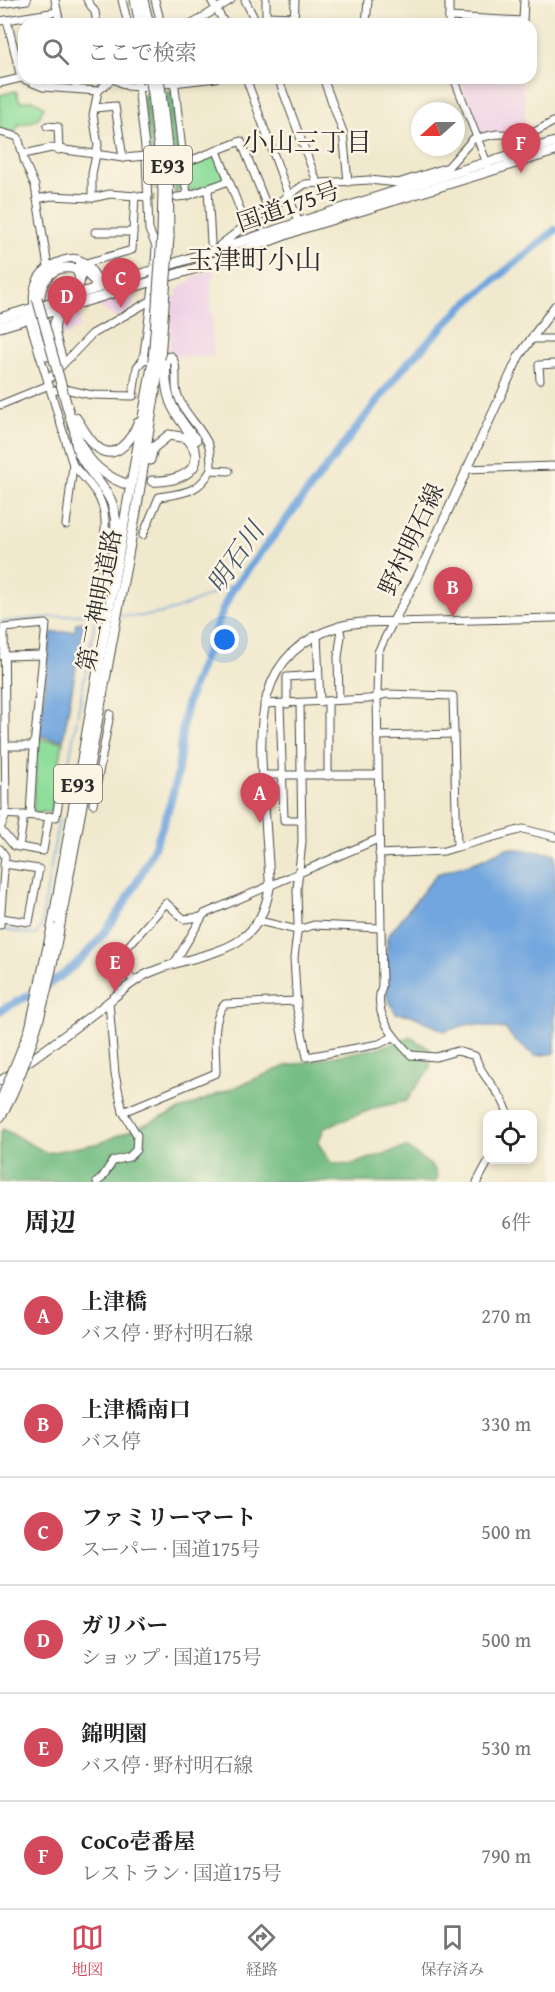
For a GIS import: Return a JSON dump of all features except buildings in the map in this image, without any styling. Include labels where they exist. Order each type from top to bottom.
[{"type":"highway","points":[[135,0],[139,18]]},
{"type":"highway","points":[[143,0],[148,18]]},
{"type":"highway","name":"第二神明道路","points":[[153,84],[157,93]]},
{"type":"highway","name":"第二神明道路","points":[[107,641],[106,630],[136,506],[168,272],[158,84]]},
{"type":"highway","name":"国道175号","points":[[0,327],[34,308],[75,304],[218,252],[489,166],[555,142]]},
{"type":"highway","name":"国道175号","points":[[0,318],[104,285],[200,267],[300,225],[434,176],[555,151]]},
{"type":"highway","name":"第二神明道路","points":[[2,1110],[24,1069],[37,1033],[107,641],[144,410],[155,360],[166,236]]},
{"type":"highway","points":[[60,373],[48,356],[34,308],[42,276],[54,266],[71,262],[104,285]]},
{"type":"highway","points":[[47,304],[76,290],[81,282],[75,269],[67,267],[56,269],[47,276],[34,308],[60,373],[75,432],[89,460],[101,472],[127,481],[110,472],[92,455],[69,404]]},
{"type":"highway","points":[[60,373],[61,358],[54,322],[58,314],[75,304]]},
{"type":"highway","points":[[136,506],[143,492],[153,448],[169,435],[187,438],[195,447],[196,455],[191,470],[183,477],[151,484],[187,481],[197,470],[201,456],[197,441],[169,401],[165,375],[155,360]]},
{"type":"highway","points":[[76,418],[96,447],[105,452],[115,452],[126,445],[144,410]]},
{"type":"highway","points":[[75,432],[74,444],[82,462],[110,499],[115,512],[113,599]]},
{"type":"main road","name":"野村明石線","points":[[0,1081],[33,1060],[134,982],[175,962],[223,949],[238,942],[259,921],[267,902],[270,886],[260,741],[268,689],[282,665],[299,647],[317,635],[339,626],[393,622],[418,576],[504,386],[531,339],[555,306]]},
{"type":"street","points":[[0,4],[27,0]]},
{"type":"street","points":[[55,0],[58,18]]},
{"type":"street","points":[[87,0],[96,18]]},
{"type":"street","points":[[122,0],[126,18]]},
{"type":"street","points":[[156,0],[160,18]]},
{"type":"street","points":[[211,0],[222,18]]},
{"type":"street","points":[[201,18],[231,0]]},
{"type":"street","points":[[245,0],[254,18]]},
{"type":"street","points":[[266,0],[266,16],[280,18]]},
{"type":"street","points":[[294,18],[295,0]]},
{"type":"street","points":[[366,18],[368,0]]},
{"type":"street","points":[[449,0],[449,18]]},
{"type":"street","points":[[523,18],[524,0]]},
{"type":"street","points":[[20,18],[57,12]]},
{"type":"street","points":[[18,18],[3,21],[18,68]]},
{"type":"street","points":[[0,83],[18,79]]},
{"type":"street","points":[[40,84],[50,87],[76,87],[98,91]]},
{"type":"street","points":[[92,198],[96,154],[95,108],[98,91],[106,84]]},
{"type":"street","points":[[123,84],[139,87],[154,84]]},
{"type":"street","points":[[138,84],[146,156],[149,230],[156,246],[152,300],[155,360]]},
{"type":"street","points":[[175,84],[187,196]]},
{"type":"street","points":[[248,84],[300,225]]},
{"type":"street","points":[[280,84],[317,182]]},
{"type":"street","points":[[325,84],[343,132],[348,182]]},
{"type":"street","points":[[456,84],[489,166]]},
{"type":"street","points":[[95,108],[115,106],[123,158]]},
{"type":"street","points":[[218,252],[220,245],[305,183],[388,181],[398,183],[434,176],[448,167],[473,139],[497,134],[529,135],[555,121]]},
{"type":"street","points":[[47,126],[58,127],[59,150]]},
{"type":"street","points":[[0,132],[18,137],[25,164],[35,186],[48,267]]},
{"type":"street","points":[[184,163],[241,141],[268,209]]},
{"type":"street","points":[[24,154],[51,148],[123,158],[146,156]]},
{"type":"street","points":[[217,151],[246,225]]},
{"type":"street","points":[[177,197],[187,196],[229,181]]},
{"type":"street","points":[[388,181],[389,193]]},
{"type":"street","points":[[208,189],[211,243]]},
{"type":"street","points":[[37,199],[51,196],[92,198],[110,194],[148,196]]},
{"type":"street","points":[[86,263],[132,250],[135,195]]},
{"type":"street","points":[[95,232],[133,232]]},
{"type":"street","points":[[66,525],[72,465],[49,385],[34,308],[34,286],[42,271],[73,258],[86,263],[104,285]]},
{"type":"street","points":[[0,405],[49,385],[92,334],[152,300]]},
{"type":"street","points":[[531,339],[555,339]]},
{"type":"street","points":[[49,385],[92,395],[133,396],[137,367],[171,356],[175,361],[177,393],[184,410],[203,435],[210,449],[211,470],[203,484],[189,491],[157,499],[143,535]]},
{"type":"street","points":[[540,380],[539,365],[555,364]]},
{"type":"street","points":[[72,465],[101,500],[106,513],[107,531],[101,605]]},
{"type":"street","points":[[466,469],[555,466]]},
{"type":"street","points":[[211,470],[229,471]]},
{"type":"street","points":[[506,1110],[500,1095],[481,1073],[475,1056],[457,1051],[436,1057],[411,1055],[393,1037],[386,1026],[378,996],[382,986],[376,696],[378,652],[393,622],[555,618]]},
{"type":"street","points":[[19,847],[27,815],[46,624],[4,628],[2,656],[6,746],[3,814],[0,829],[14,846],[19,847],[43,851],[49,816]]},
{"type":"street","points":[[339,626],[341,636],[338,657],[339,700]]},
{"type":"street","points":[[317,635],[317,675],[324,701],[328,776]]},
{"type":"street","points":[[2,656],[43,654]]},
{"type":"street","points":[[302,820],[284,819],[282,775],[284,704],[287,677],[317,675]]},
{"type":"street","points":[[264,704],[376,696],[453,696],[458,847]]},
{"type":"street","points":[[300,703],[302,820],[294,958],[297,1001],[307,1057],[379,1044],[393,1037]]},
{"type":"street","points":[[93,804],[110,714]]},
{"type":"street","points":[[377,736],[454,735]]},
{"type":"street","points":[[6,746],[34,746]]},
{"type":"street","points":[[262,775],[377,775]]},
{"type":"street","points":[[3,814],[56,817],[60,794],[66,795]]},
{"type":"street","points":[[379,854],[444,852],[523,829],[555,837]]},
{"type":"street","points":[[134,982],[117,959],[136,934],[166,903],[184,919],[201,917],[378,839]]},
{"type":"street","points":[[0,849],[4,856],[0,932]]},
{"type":"street","points":[[0,922],[29,922],[39,868],[4,864]]},
{"type":"street","points":[[175,962],[201,917]]},
{"type":"street","points":[[259,921],[297,930],[314,925],[380,928]]},
{"type":"street","points":[[123,1112],[216,1073],[218,1022],[220,1009],[225,1004],[297,1001]]},
{"type":"street","points":[[96,1182],[102,1178],[113,1161],[129,1157],[136,1150],[137,1135],[123,1112],[112,1056],[109,1002]]},
{"type":"street","points":[[477,1182],[487,1164]]},
{"type":"shaded area","points":[[462,84],[521,84],[525,101],[525,133],[481,134]]},
{"type":"shaded area","points":[[215,269],[211,282],[213,356],[178,357],[170,350],[172,299],[178,295],[176,291],[194,277]]},
{"type":"shaded area","points":[[133,292],[134,307],[117,318],[95,304]]},
{"type":"shaded area","points":[[81,310],[80,327],[60,337],[60,320]]},
{"type":"green space","points":[[174,90],[183,188],[175,194],[166,91]]},
{"type":"green space","points":[[16,91],[20,102],[33,100],[44,106],[42,111],[35,120],[18,125],[15,133],[0,131],[0,95]]},
{"type":"green space","points":[[148,94],[156,189],[151,186],[143,96]]},
{"type":"green space","points":[[214,154],[218,156],[226,178],[224,181],[189,192],[186,164]]},
{"type":"green space","points":[[39,739],[63,742],[51,812],[33,813],[37,742]]},
{"type":"green space","points":[[410,1037],[430,1049],[430,1068],[406,1101],[378,1107],[325,1127],[318,1143],[331,1163],[349,1165],[406,1147],[433,1167],[438,1178],[435,1182],[0,1182],[0,1133],[3,1129],[47,1153],[100,1143],[286,1066],[381,1047]]},
{"type":"water","points":[[84,622],[63,740],[39,736],[51,633],[75,631],[76,623]]},
{"type":"water","points":[[507,848],[555,854],[555,1053],[535,1056],[514,1040],[506,1029],[470,1024],[444,1031],[412,1015],[396,1013],[387,997],[387,937],[437,874],[479,861]]},
{"type":"waterway","name":"明石川","points":[[0,1011],[70,969],[106,931],[137,883],[161,831],[176,781],[183,721],[191,691],[232,590],[403,368],[461,308],[555,230]]},
{"type":"waterway","points":[[120,615],[151,615],[166,612],[238,582]]},
{"type":"waterway","points":[[63,793],[97,611]]},
{"type":"waterway","points":[[0,622],[104,612]]},
{"type":"waterway","points":[[0,929],[36,935],[41,926],[59,818]]},
{"type":"tunnel","points":[[148,197],[167,197]]},
{"type":"tunnel","points":[[133,396],[172,393]]},
{"type":"place","name":"CoCo壱番屋","points":[[521,173]]},
{"type":"place","name":"ファミリーマート","points":[[121,308]]},
{"type":"place","name":"ガリバー","points":[[67,326]]},
{"type":"place","name":"上津橋南口","points":[[453,617]]},
{"type":"place","name":"上津橋","points":[[260,823]]},
{"type":"place","name":"錦明園","points":[[115,992]]},
{"type":"district","name":"小山三丁目","points":[[307,141]]},
{"type":"district","name":"玉津町小山","points":[[254,259]]}]
